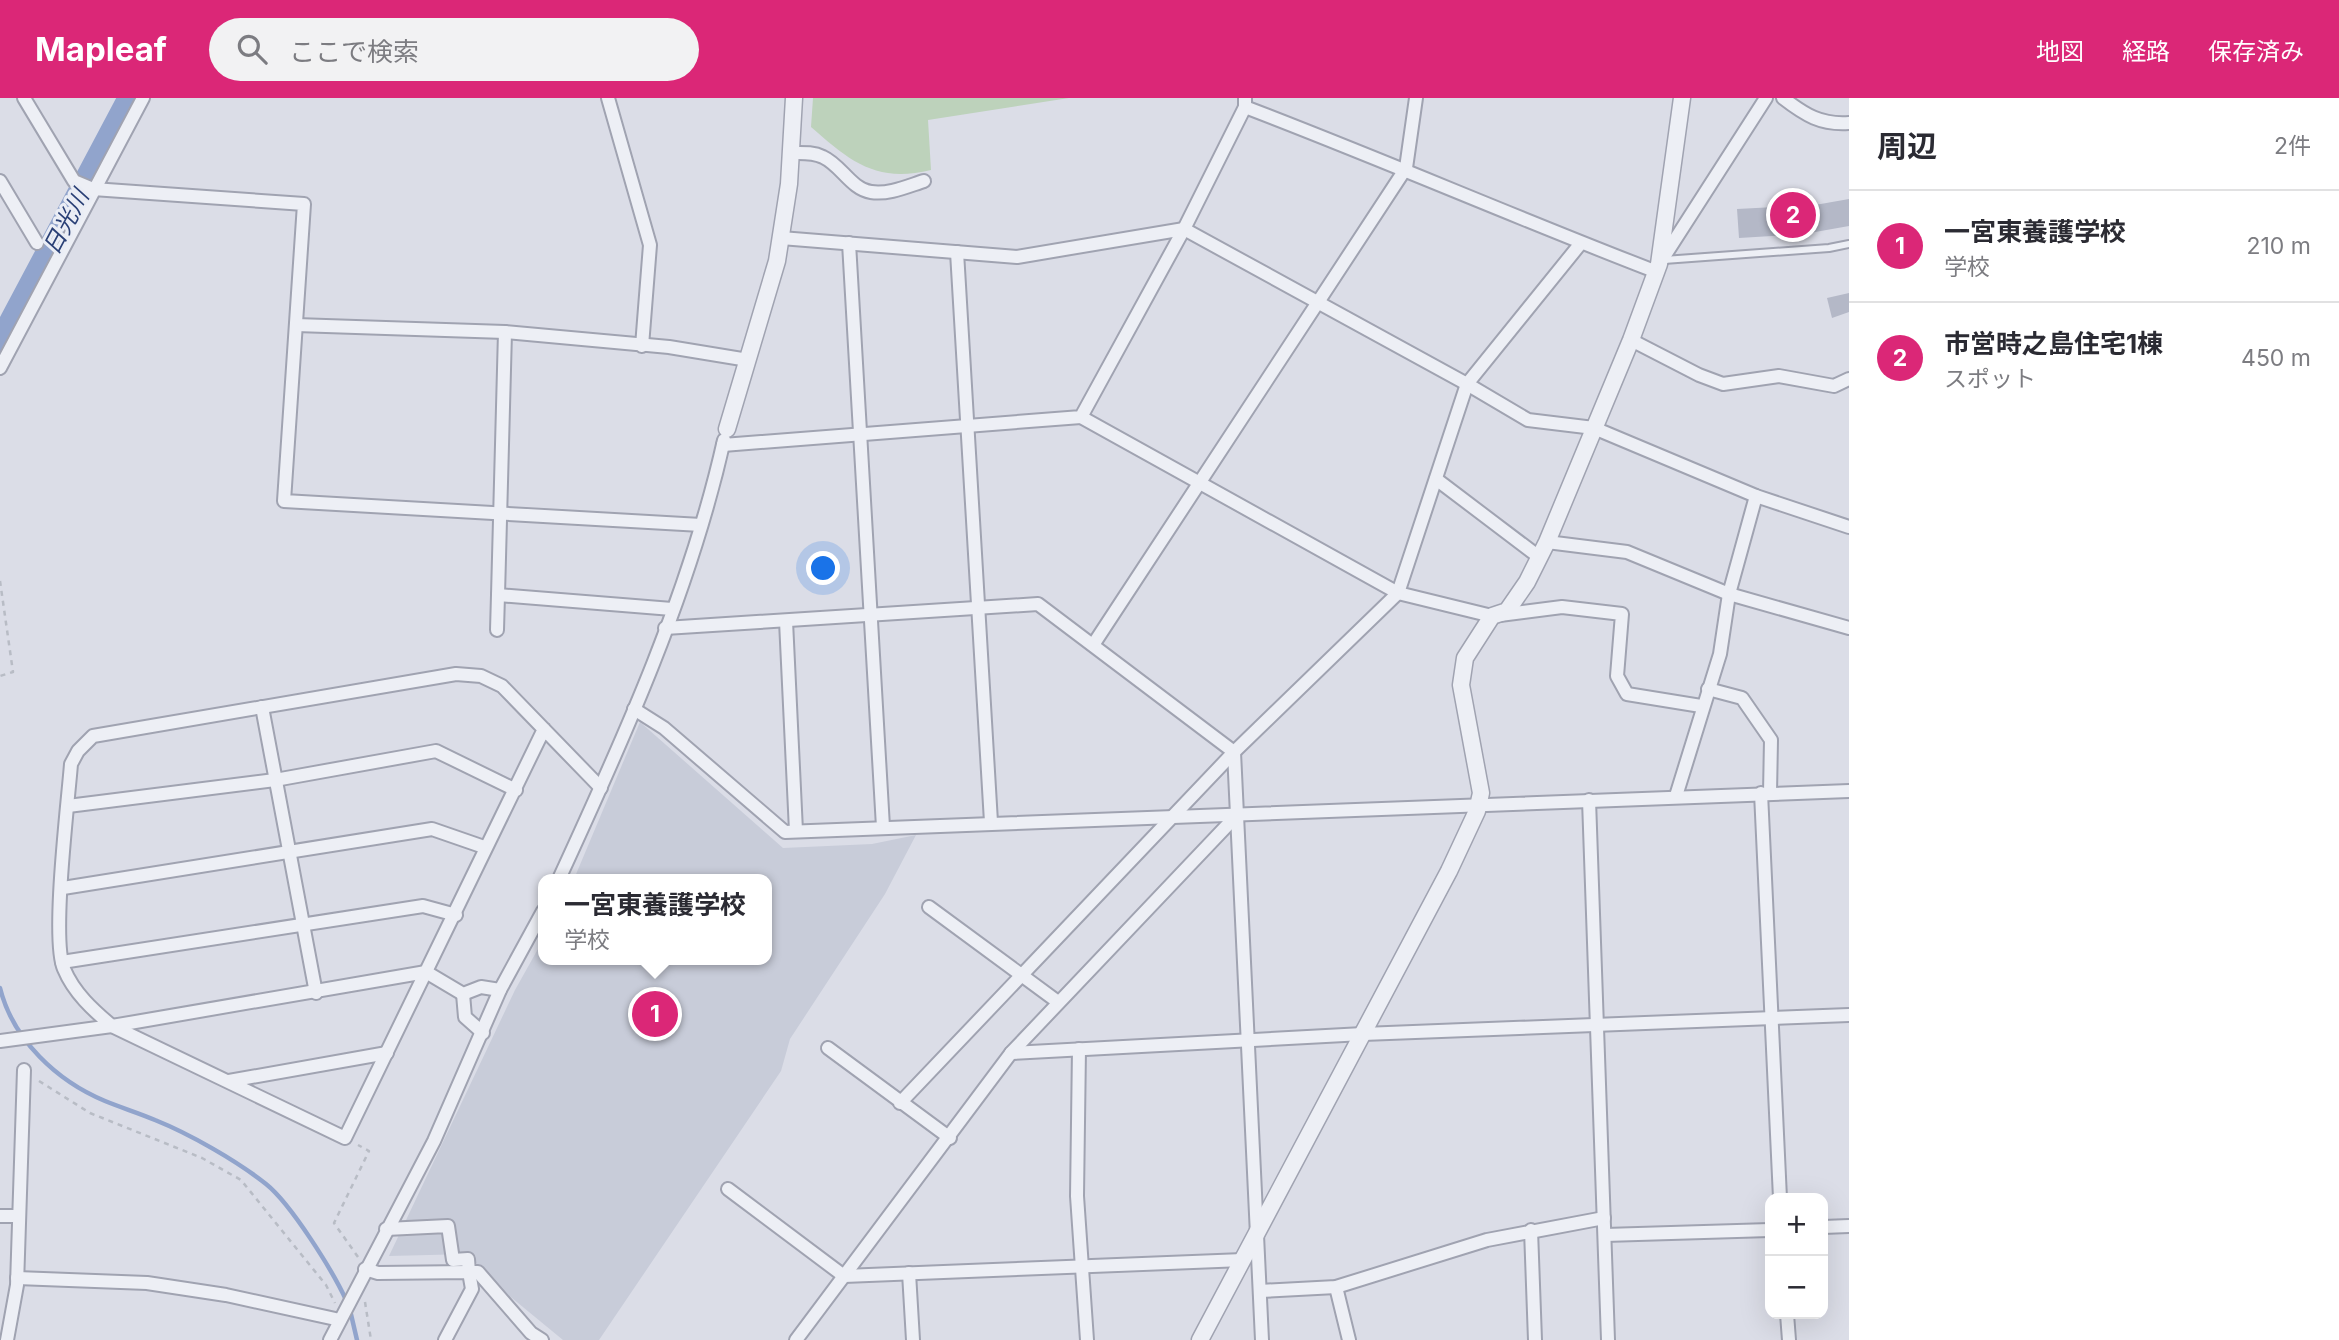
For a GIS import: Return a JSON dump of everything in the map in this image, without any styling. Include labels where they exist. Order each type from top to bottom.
[{"type":"street","points":[[24,98],[74,181],[93,190],[304,204],[284,501],[501,511],[701,525]]},
{"type":"street","points":[[0,368],[142,98]]},
{"type":"street","points":[[608,98],[650,245],[642,346]]},
{"type":"street","points":[[561,874],[634,709],[701,525],[777,261],[791,153],[794,98]]},
{"type":"street","points":[[1093,645],[1202,484],[1406,168],[1416,98]]},
{"type":"street","points":[[1659,265],[1682,98]]},
{"type":"street","points":[[1200,1340],[1449,871],[1478,805],[1480,775],[1461,685],[1465,658],[1492,616],[1507,611],[1539,557],[1631,340],[1659,265],[1766,98]]},
{"type":"street","points":[[1783,98],[1808,117],[1834,124],[1849,123]]},
{"type":"street","points":[[1081,417],[1184,229],[1245,102],[1581,243],[1659,265]]},
{"type":"street","points":[[791,153],[814,153],[826,158],[856,186],[870,192],[886,192],[925,181]]},
{"type":"street","points":[[0,181],[37,243]]},
{"type":"street","points":[[781,238],[1017,257],[1184,229],[1528,420],[1594,428],[1756,496],[1849,527]]},
{"type":"street","points":[[849,243],[883,827]]},
{"type":"street","points":[[900,1103],[1234,752],[1398,593],[1467,384],[1581,243]]},
{"type":"street","points":[[957,252],[991,822]]},
{"type":"street","points":[[296,326],[505,332],[748,360]]},
{"type":"street","points":[[497,630],[505,332]]},
{"type":"street","points":[[1631,340],[1699,375],[1723,384],[1779,376],[1834,386],[1849,379]]},
{"type":"street","points":[[723,445],[861,432],[1081,417],[1398,593],[1492,616],[1562,607],[1622,614],[1617,676],[1627,694],[1701,706]]},
{"type":"street","points":[[1436,479],[1539,557]]},
{"type":"street","points":[[1676,796],[1701,706],[1720,654],[1729,594],[1756,496]]},
{"type":"street","points":[[1547,542],[1627,552],[1729,594],[1849,628]]},
{"type":"street","points":[[498,595],[672,609]]},
{"type":"street","points":[[665,628],[872,617],[1038,604],[1234,752],[1250,1041],[1262,1340]]},
{"type":"street","points":[[786,621],[796,831]]},
{"type":"street","points":[[544,729],[516,790],[484,848],[456,915],[345,1138],[112,1026],[87,1005],[63,967],[60,930],[71,764],[78,751],[93,736],[456,674],[481,676],[502,686],[544,729],[601,788]]},
{"type":"street","points":[[1708,689],[1742,698],[1771,740],[1765,793],[1771,1020],[1780,1193]]},
{"type":"street","points":[[262,708],[316,993]]},
{"type":"street","points":[[634,709],[664,728],[785,832],[1849,791]]},
{"type":"street","points":[[68,806],[275,780],[436,751],[516,790]]},
{"type":"street","points":[[1588,800],[1608,1340]]},
{"type":"street","points":[[796,1340],[950,1138],[1011,1053],[1238,814]]},
{"type":"street","points":[[62,888],[432,829],[484,848]]},
{"type":"street","points":[[62,962],[422,906],[456,915]]},
{"type":"street","points":[[929,907],[1058,1002]]},
{"type":"street","points":[[330,1340],[434,1141],[500,990],[538,920]]},
{"type":"street","points":[[6,1040],[316,993],[426,972],[463,994]]},
{"type":"street","points":[[463,994],[481,987],[500,990]]},
{"type":"street","points":[[463,994],[465,1017],[483,1033]]},
{"type":"street","points":[[1011,1053],[1363,1034],[1849,1015]]},
{"type":"street","points":[[828,1048],[950,1138]]},
{"type":"street","points":[[1079,1049],[1077,1196],[1084,1266],[1087,1340]]},
{"type":"street","points":[[229,1081],[387,1053]]},
{"type":"street","points":[[7,1340],[18,1278],[24,1070]]},
{"type":"street","points":[[729,1189],[844,1276],[1243,1260]]},
{"type":"street","points":[[0,1216],[19,1216]]},
{"type":"street","points":[[1260,1291],[1336,1287],[1487,1240],[1604,1218]]},
{"type":"street","points":[[386,1229],[448,1226],[453,1260],[468,1259],[472,1289],[445,1340]]},
{"type":"street","points":[[1828,1227],[1849,1226]]},
{"type":"street","points":[[1531,1230],[1535,1340]]},
{"type":"street","points":[[1605,1235],[1765,1230]]},
{"type":"street","points":[[365,1269],[378,1273],[478,1272],[531,1333],[542,1340]]},
{"type":"street","points":[[909,1273],[913,1340]]},
{"type":"street","points":[[18,1278],[148,1283],[342,1318]]},
{"type":"street","points":[[1336,1287],[1349,1340]]},
{"type":"street","points":[[1787,1319],[1789,1340]]},
{"type":"lane","points":[[1659,265],[1849,244]]},
{"type":"path","points":[[0,581],[13,672],[1,676]]},
{"type":"path","points":[[24,1070],[90,1113],[202,1158],[241,1180],[326,1285],[342,1318]]},
{"type":"path","points":[[345,1138],[369,1152],[334,1223],[365,1269]]},
{"type":"path","points":[[355,1291],[364,1300],[371,1340]]},
{"type":"shaded area","points":[[640,722],[783,848],[872,844],[916,835],[885,894],[790,1039],[781,1071],[599,1340],[563,1340],[490,1280],[469,1254],[389,1256],[515,990],[538,949],[538,965],[772,965],[772,874],[576,874]]},
{"type":"green space","points":[[813,98],[1069,98],[928,120],[931,170],[895,174],[879,171],[852,159],[811,127]]},
{"type":"building","points":[[1849,199],[1849,226],[1804,234],[1739,238],[1737,209],[1815,205]]},
{"type":"building","points":[[1849,293],[1849,312],[1832,318],[1827,298]]},
{"type":"waterway","name":"日光川","points":[[0,347],[132,98]]},
{"type":"waterway","points":[[0,988],[6,1007],[26,1041],[54,1070],[70,1082],[87,1093],[198,1140],[266,1184],[311,1239],[347,1302]]},
{"type":"waterway","points":[[350,1310],[357,1340]]},
{"type":"place","name":"市営時之島住宅1棟","points":[[1793,215]]},
{"type":"place","name":"一宮東養護学校","points":[[655,1014]]}]
